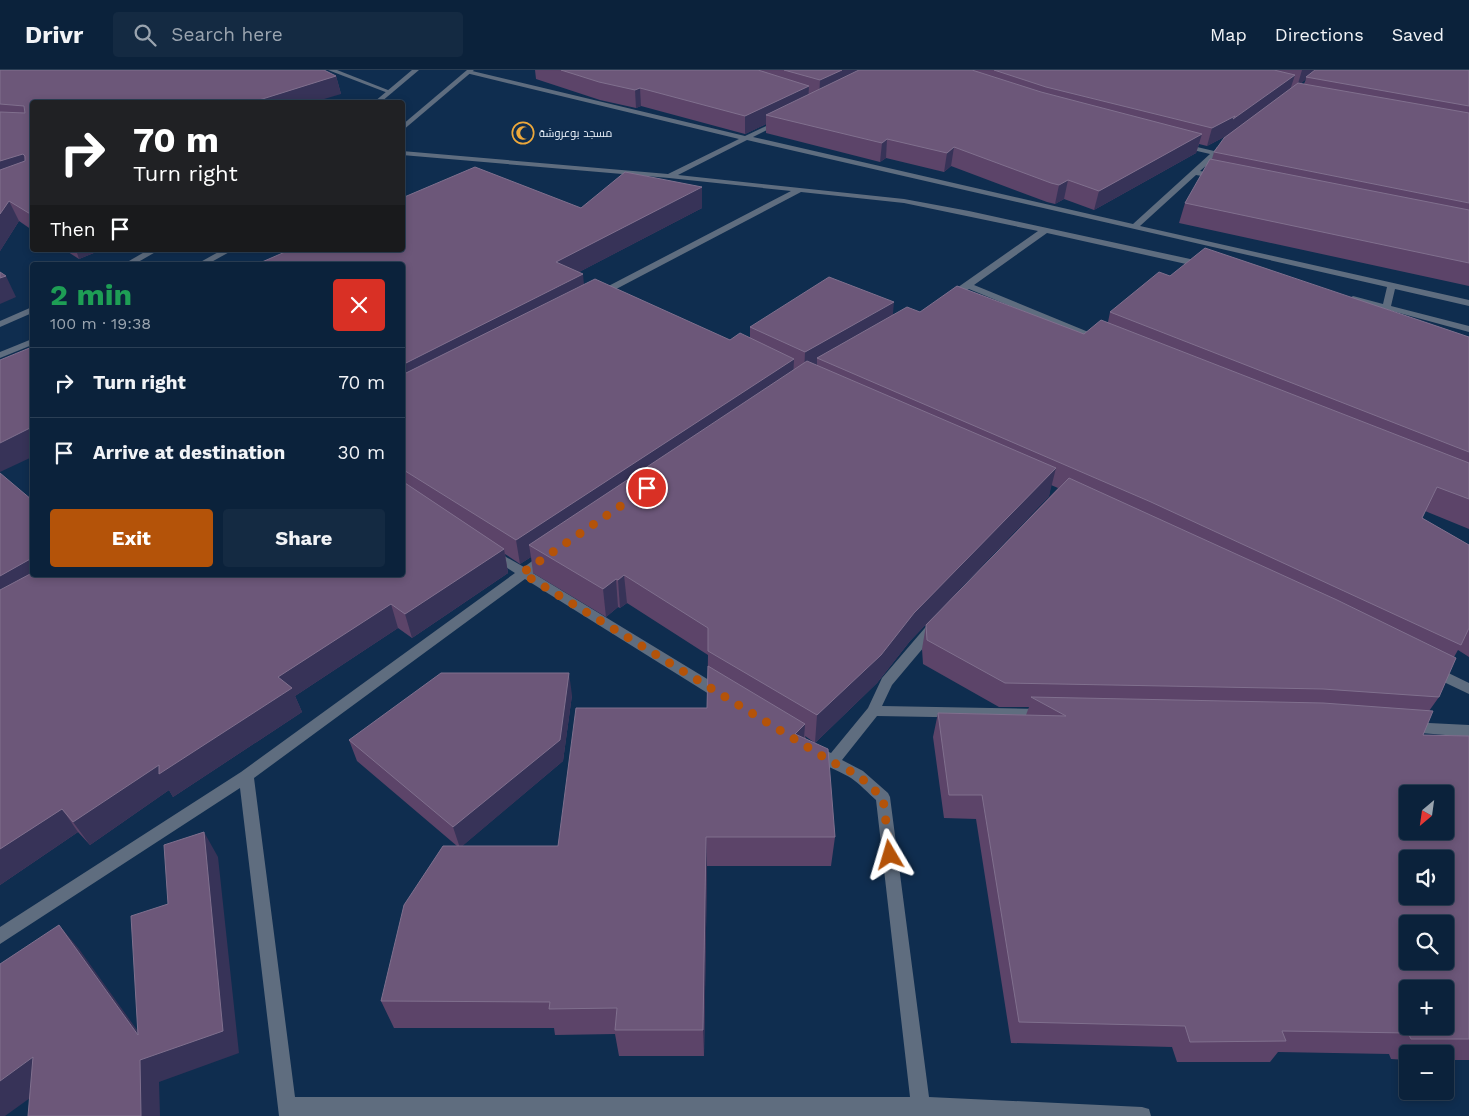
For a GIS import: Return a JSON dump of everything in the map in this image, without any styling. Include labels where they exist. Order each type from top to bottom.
[{"type":"street","points":[[331,70],[390,92]]},
{"type":"street","points":[[350,78],[359,70]]},
{"type":"street","points":[[380,100],[416,70]]},
{"type":"street","points":[[405,126],[470,71],[746,138],[1469,303]]},
{"type":"street","points":[[669,176],[786,118]]},
{"type":"street","points":[[1135,226],[1214,153],[1230,142]]},
{"type":"street","points":[[1178,144],[1214,153]]},
{"type":"street","points":[[405,153],[669,176],[904,201],[1217,268]]},
{"type":"street","points":[[1195,172],[1224,178]]},
{"type":"street","points":[[585,302],[803,189]]},
{"type":"street","points":[[933,306],[968,286],[1044,230]]},
{"type":"street","points":[[132,262],[150,252]]},
{"type":"street","points":[[205,262],[225,252]]},
{"type":"street","points":[[1386,308],[1392,285]]},
{"type":"street","points":[[968,286],[1113,345]]},
{"type":"street","points":[[611,288],[629,297]]},
{"type":"street","points":[[1340,296],[1469,329]]},
{"type":"street","points":[[0,324],[30,311]]},
{"type":"street","points":[[0,355],[30,343]]},
{"type":"street","points":[[482,546],[522,573],[732,702]]},
{"type":"street","points":[[0,936],[246,776],[554,551]]},
{"type":"street","points":[[832,762],[873,710],[888,682],[916,645],[944,616]]},
{"type":"street","points":[[1425,667],[1469,689]]},
{"type":"street","points":[[873,710],[1053,714]]},
{"type":"street","points":[[1400,726],[1469,731]]},
{"type":"street","points":[[799,742],[858,775],[883,798],[921,1111]]},
{"type":"street","points":[[246,776],[287,1111],[921,1111],[1142,1116]]},
{"type":"building","points":[[0,70],[324,70],[336,76],[259,100],[30,100],[30,214],[9,201],[0,214],[0,170],[25,161],[25,156],[23,154],[0,161],[0,112],[25,113],[24,106],[0,104]]},
{"type":"building","points":[[561,70],[758,70],[809,86],[745,116],[640,88],[635,90],[599,82]]},
{"type":"building","points":[[784,70],[842,70],[820,80]]},
{"type":"building","points":[[859,70],[972,70],[1041,92],[1202,134],[1099,191],[1068,180],[1059,185],[1051,183],[954,147],[947,153],[887,139],[882,143],[766,115]]},
{"type":"building","points":[[994,70],[1274,70],[1295,75],[1233,119],[1235,116],[1212,128],[1046,87]]},
{"type":"building","points":[[1315,70],[1469,70],[1469,106],[1306,77]]},
{"type":"building","points":[[1298,83],[1469,113],[1469,203],[1214,152],[1224,138]]},
{"type":"building","points":[[1210,159],[1469,210],[1469,263],[1185,203]]},
{"type":"building","points":[[475,167],[581,208],[625,172],[702,187],[556,262],[583,274],[405,363],[405,262],[262,262],[285,252],[405,252],[405,197]]},
{"type":"building","points":[[1205,248],[1469,337],[1469,452],[1110,312],[1159,272],[1170,276]]},
{"type":"building","points":[[0,272],[6,276],[0,278]]},
{"type":"building","points":[[829,277],[894,302],[805,352],[750,327]]},
{"type":"building","points":[[595,279],[730,340],[740,333],[794,359],[516,540],[405,471],[405,374]]},
{"type":"building","points":[[957,286],[1084,334],[1101,320],[1469,463],[1469,499],[1437,487],[1422,518],[1469,545],[1469,628],[1461,645],[1151,502],[817,358],[907,307],[920,312]]},
{"type":"building","points":[[30,348],[30,428],[0,443],[0,360]]},
{"type":"building","points":[[807,361],[1056,468],[914,613],[881,655],[817,715],[708,651],[708,628],[624,575],[603,589],[529,545]]},
{"type":"building","points":[[0,473],[30,498],[30,559],[0,576]]},
{"type":"building","points":[[1069,478],[1337,600],[1456,658],[1439,697],[1323,689],[1005,683],[927,640],[926,625]]},
{"type":"building","points":[[405,483],[504,549],[405,614],[391,604],[278,677],[292,688],[159,774],[159,765],[73,822],[62,809],[0,849],[0,590],[30,574],[30,577],[405,577]]},
{"type":"building","points":[[708,666],[805,724],[795,734],[828,749],[835,837],[706,837],[703,1030],[615,1030],[617,1008],[549,1009],[550,1002],[381,1001],[404,905],[443,846],[558,846],[576,708],[707,708]]},
{"type":"building","points":[[441,673],[569,673],[560,740],[453,827],[349,740]]},
{"type":"building","points":[[1031,697],[1323,703],[1433,711],[1423,735],[1469,736],[1469,1039],[1411,1039],[1409,1035],[1454,1035],[1454,980],[1399,980],[1399,1033],[1282,1031],[1286,1041],[1190,1042],[1185,1026],[1019,1022],[982,795],[949,795],[938,713],[1066,716]]},
{"type":"building","points":[[204,832],[223,1031],[140,1060],[141,1116],[28,1116],[33,1057],[0,1081],[0,964],[59,925],[138,1035],[131,916],[168,904],[164,845]]},
{"type":"place","name":"مسجد بوعروشة","points":[[523,133]]},
{"type":"route","points":[[647,488],[522,573],[832,762],[858,775],[883,798],[890,855]]}]
